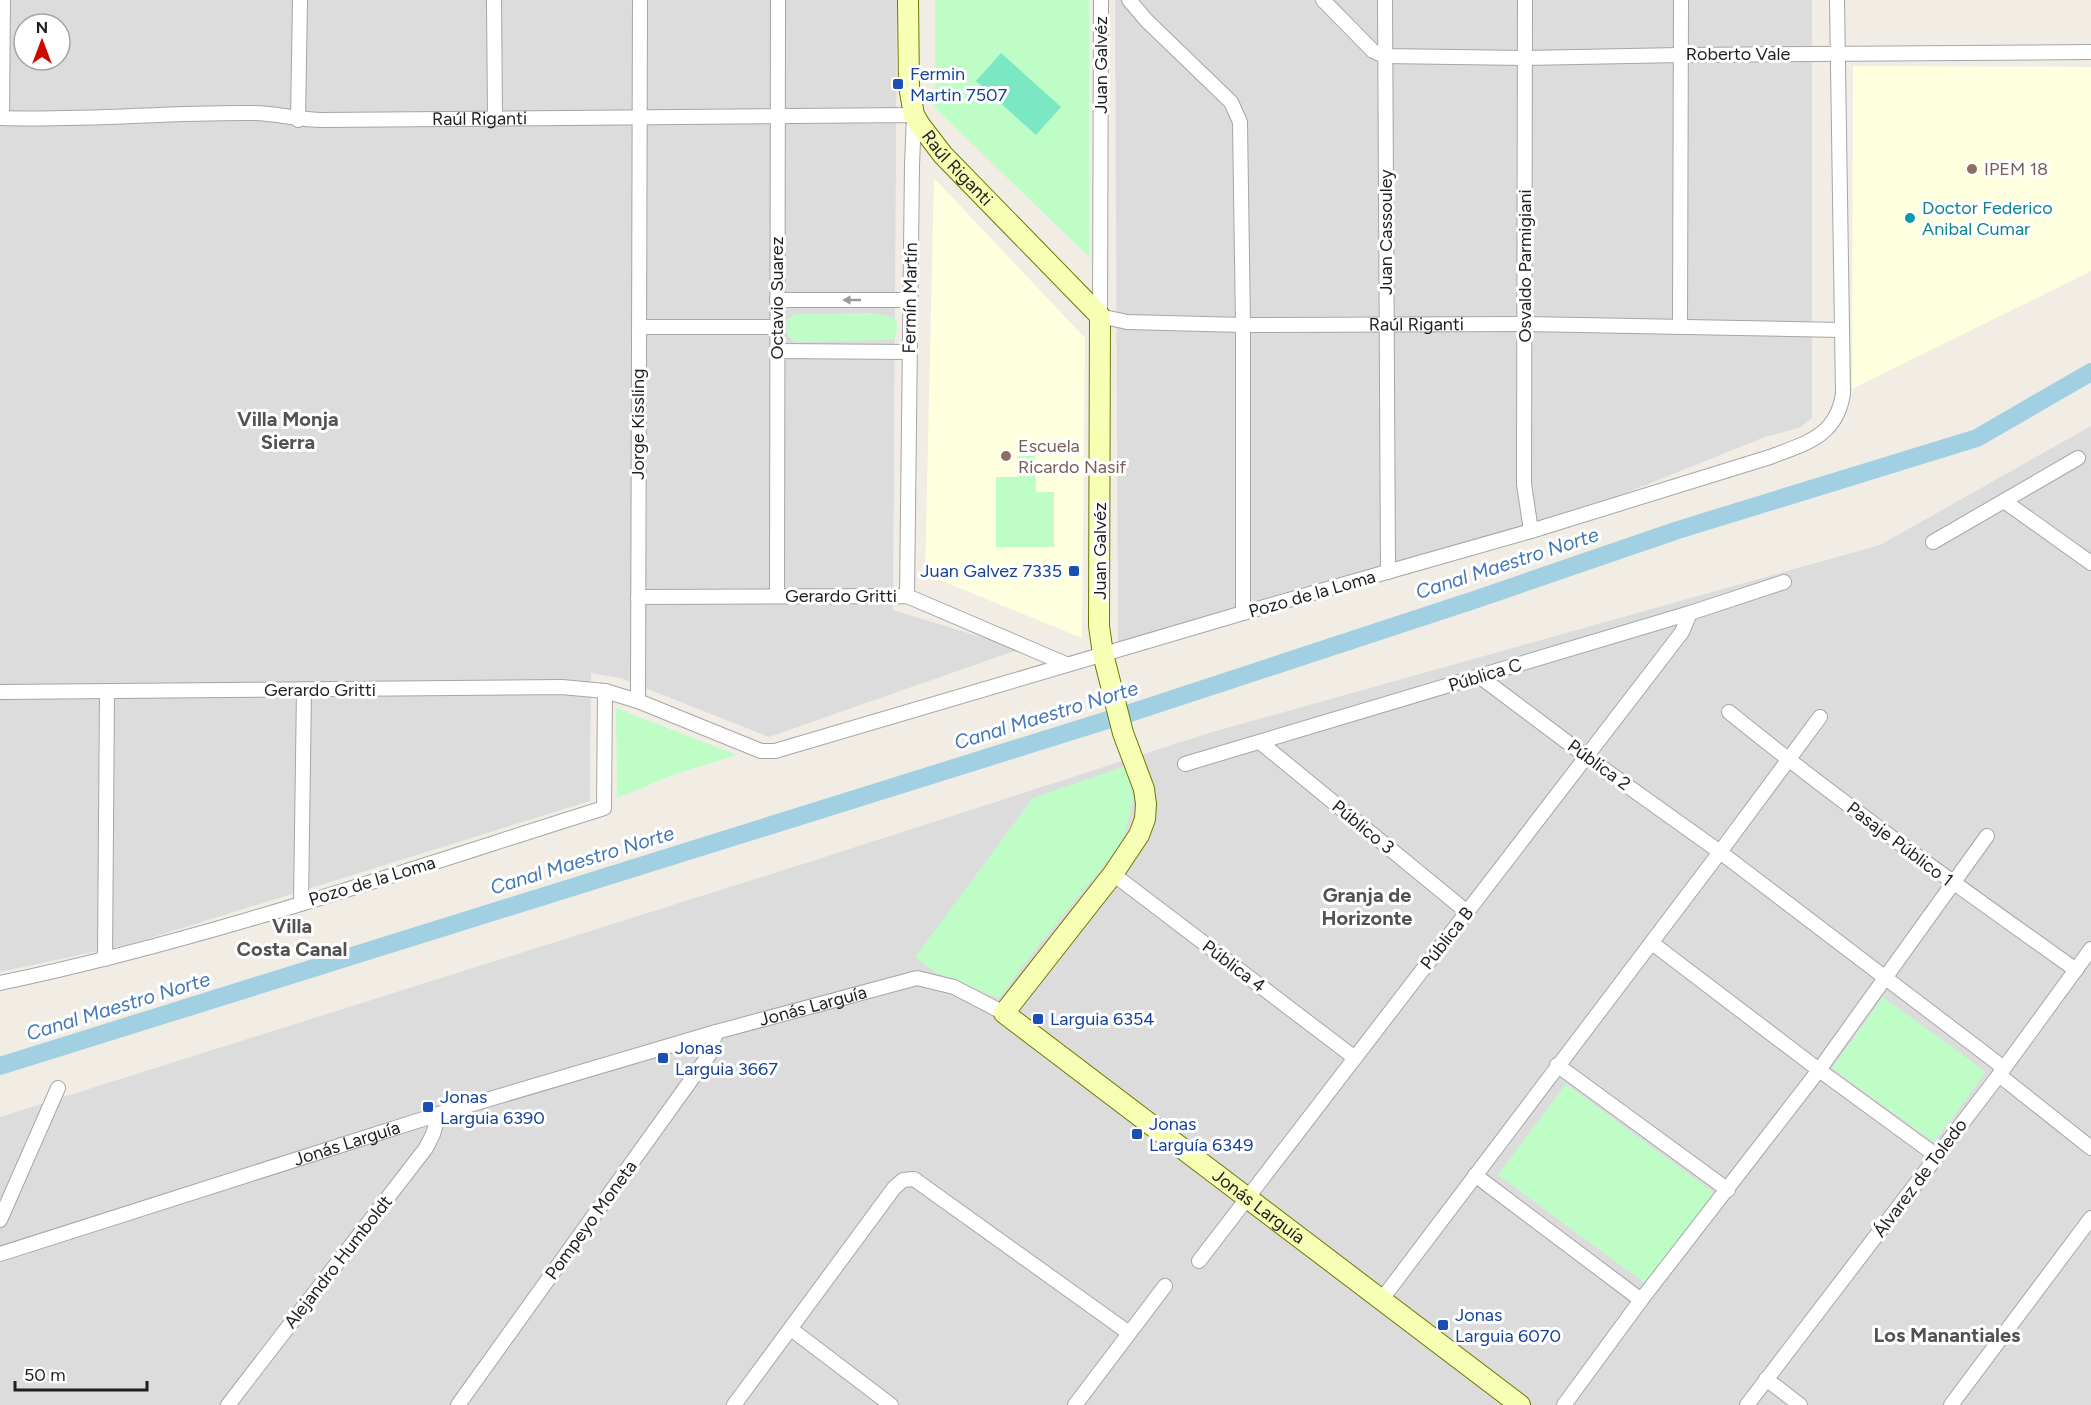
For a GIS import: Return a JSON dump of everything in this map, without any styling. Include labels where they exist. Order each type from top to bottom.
[{"type":"main road","name":"Fermín Martín","points":[[909,0],[909,86],[915,116]]},
{"type":"main road","name":"Raúl Riganti","points":[[915,116],[927,136],[943,155],[1100,316]]},
{"type":"main road","name":"Juan Galvéz","points":[[1004,1012],[1113,874],[1139,835],[1144,819],[1146,804],[1144,789],[1123,733],[1103,654],[1099,626],[1100,316]]},
{"type":"main road","name":"Jonás Larguía","points":[[1004,1012],[1520,1405]]},
{"type":"street","points":[[1,118],[3,0]]},
{"type":"street","points":[[298,120],[300,0]]},
{"type":"street","points":[[494,0],[495,118]]},
{"type":"street","name":"Jorge Kissling","points":[[638,701],[640,0]]},
{"type":"street","name":"Octavio Suarez","points":[[777,596],[778,0]]},
{"type":"street","name":"Juan Galvéz","points":[[1100,316],[1101,0]]},
{"type":"street","points":[[1323,0],[1373,51],[1384,56]]},
{"type":"street","name":"Juan Cassouley","points":[[1385,0],[1388,572]]},
{"type":"street","name":"Osvaldo Parmigiani","points":[[1525,0],[1524,484],[1531,531]]},
{"type":"street","points":[[1680,327],[1681,0]]},
{"type":"street","points":[[1837,0],[1841,330]]},
{"type":"street","points":[[1134,3],[1147,21],[1231,102],[1240,122],[1243,613]]},
{"type":"street","name":"Roberto Vale","points":[[1384,56],[1525,58],[2091,52]]},
{"type":"street","name":"Raúl Riganti","points":[[1,118],[68,119],[256,113],[298,120],[915,116]]},
{"type":"street","name":"Fermín Martín","points":[[908,596],[909,352],[915,116]]},
{"type":"street","points":[[777,300],[910,300]]},
{"type":"street","name":"Raúl Riganti","points":[[1100,316],[1127,322],[1243,325],[1525,324],[1841,330]]},
{"type":"street","points":[[639,327],[777,327]]},
{"type":"street","name":"Pozo de la Loma","points":[[638,701],[761,751],[775,752],[1066,664],[1531,531],[1770,457],[1808,443],[1823,434],[1837,416],[1843,394],[1841,330]]},
{"type":"street","points":[[777,351],[909,352]]},
{"type":"street","points":[[1933,542],[2078,458]]},
{"type":"street","points":[[2004,501],[2091,563]]},
{"type":"street","name":"Pública C","points":[[1185,764],[1690,613],[1784,582]]},
{"type":"street","name":"Gerardo Gritti","points":[[638,597],[908,596],[1066,664]]},
{"type":"street","name":"Pública B","points":[[1199,1261],[1682,632],[1690,613]]},
{"type":"street","name":"Pública 2","points":[[1479,676],[1720,852],[1883,978]]},
{"type":"street","name":"Gerardo Gritti","points":[[0,692],[562,687],[605,691],[638,701]]},
{"type":"street","points":[[301,903],[304,690]]},
{"type":"street","points":[[105,959],[107,691]]},
{"type":"street","name":"Pozo de la Loma","points":[[0,983],[80,966],[301,903],[604,808],[605,691]]},
{"type":"street","name":"Pasaje Público 1","points":[[1729,712],[1787,760],[1953,883],[2076,970]]},
{"type":"street","points":[[1382,1299],[1820,717]]},
{"type":"street","name":"Público 3","points":[[1260,742],[1467,912]]},
{"type":"street","points":[[1564,1405],[1641,1300],[1819,1070],[1986,836]]},
{"type":"street","name":"Pública 4","points":[[1113,874],[1355,1058]]},
{"type":"street","points":[[1652,943],[1937,1156]]},
{"type":"street","name":"Álvarez de Toledo","points":[[1747,1405],[2091,949]]},
{"type":"street","name":"Jonás Larguía","points":[[0,1254],[439,1114],[716,1032],[917,978],[954,987],[1004,1012]]},
{"type":"street","points":[[1883,978],[2001,1071],[2091,1148]]},
{"type":"street","name":"Pompeyo Moneta","points":[[458,1405],[709,1055],[716,1032]]},
{"type":"street","points":[[1557,1065],[1728,1190]]},
{"type":"street","points":[[0,1220],[58,1088]]},
{"type":"street","name":"Alejandro Humboldt","points":[[228,1405],[426,1148],[439,1114]]},
{"type":"street","points":[[1475,1175],[1641,1300]]},
{"type":"street","points":[[734,1405],[894,1188],[903,1180],[914,1179],[1130,1334]]},
{"type":"street","points":[[1951,1405],[2091,1218]]},
{"type":"street","points":[[1075,1405],[1165,1286]]},
{"type":"street","points":[[791,1329],[891,1405]]},
{"type":"street","points":[[1767,1379],[1800,1405]]},
{"type":"shaded area","points":[[0,0],[897,0],[893,610],[1020,649],[769,737],[620,678],[591,673],[590,801],[131,944],[0,972]]},
{"type":"shaded area","points":[[1115,0],[1812,0],[1812,418],[1799,428],[1765,437],[1524,534],[1118,642]]},
{"type":"shaded area","name":"IPEM 18","points":[[1853,66],[2091,67],[2091,271],[1852,389]]},
{"type":"shaded area","name":"Escuela Ricardo Nasif","points":[[934,178],[1085,338],[1082,638],[925,574]]},
{"type":"shaded area","points":[[2091,426],[2091,1405],[0,1405],[0,1117],[803,864],[1209,733],[1880,545]]},
{"type":"green space","points":[[935,0],[1089,0],[1089,257],[935,108]]},
{"type":"green space","points":[[1001,53],[1061,107],[1036,135],[976,81]]},
{"type":"green space","points":[[873,313],[893,317],[897,329],[893,340],[795,342],[787,332],[788,319],[795,314]]},
{"type":"green space","points":[[1017,456],[1035,456],[1036,492],[1054,492],[1054,547],[996,547],[996,477],[1017,477]]},
{"type":"green space","points":[[616,708],[737,755],[678,773],[617,798]]},
{"type":"green space","points":[[1128,765],[1133,801],[1122,843],[1041,942],[999,998],[935,972],[915,957],[1033,798]]},
{"type":"green space","points":[[1883,997],[1986,1072],[1934,1142],[1832,1068]]},
{"type":"green space","points":[[1566,1084],[1714,1193],[1646,1284],[1498,1175]]},
{"type":"waterway","name":"Canal Maestro Norte","points":[[0,1066],[1130,713],[1678,530],[1977,438],[2091,372]]},
{"type":"place","name":"Fermin Martin 7507","points":[[898,84]]},
{"type":"place","name":"IPEM 18","points":[[1972,169]]},
{"type":"place","name":"Doctor Federico Anibal Cumar","points":[[1910,218]]},
{"type":"place","name":"Escuela Ricardo Nasif","points":[[1006,456]]},
{"type":"place","name":"Juan Galvez 7335","points":[[1074,571]]},
{"type":"place","name":"Larguia 6354","points":[[1038,1019]]},
{"type":"place","name":"Jonas Larguia 3667","points":[[663,1058]]},
{"type":"place","name":"Jonas Larguia 6390","points":[[428,1107]]},
{"type":"place","name":"Jonas Larguía 6349","points":[[1137,1134]]},
{"type":"place","name":"Jonas Larguia 6070","points":[[1443,1325]]},
{"type":"district","name":"Villa Monja Sierra","points":[[288,430]]},
{"type":"district","name":"Granja de Horizonte","points":[[1367,906]]},
{"type":"district","name":"Villa Costa Canal","points":[[292,938]]},
{"type":"district","name":"Los Manantiales","points":[[1947,1335]]}]
